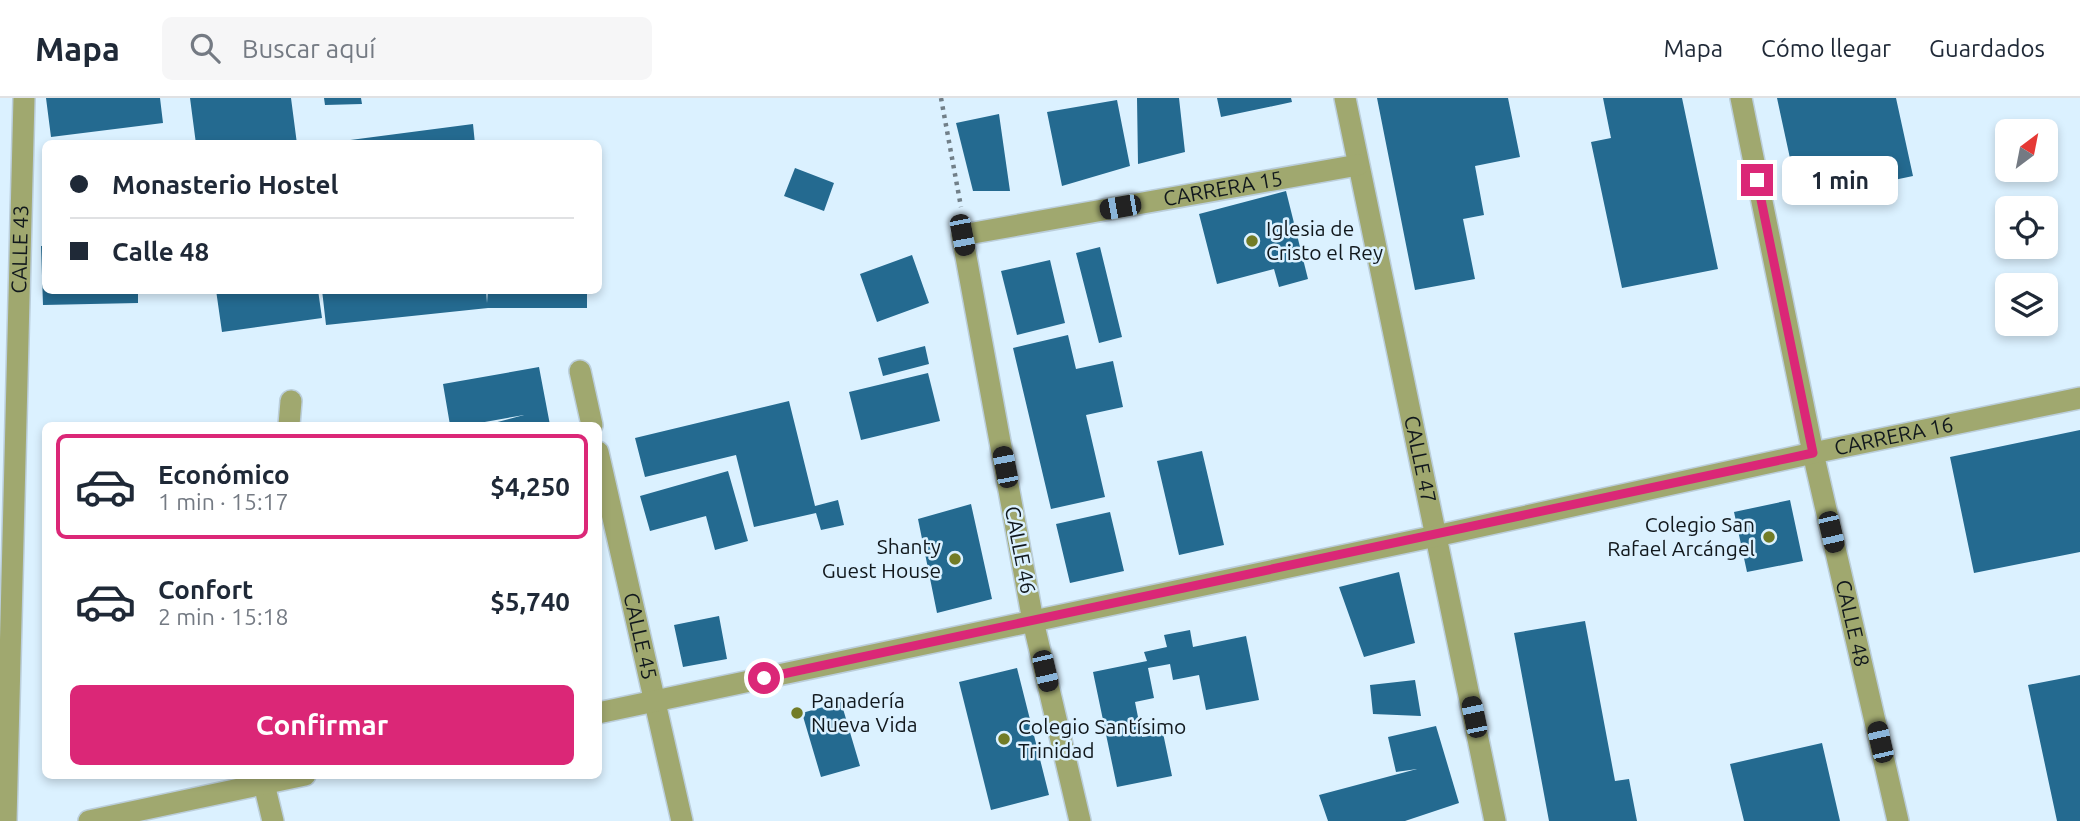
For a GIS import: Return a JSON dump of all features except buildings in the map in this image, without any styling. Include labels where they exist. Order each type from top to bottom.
[{"type":"street","name":"CALLE 43","points":[[6,821],[24,98]]},
{"type":"street","name":"CALLE 47","points":[[1345,98],[1495,821]]},
{"type":"street","name":"CALLE 48","points":[[1741,98],[1813,453],[1898,821]]},
{"type":"street","name":"CARRERA 15","points":[[962,235],[1358,164]]},
{"type":"street","name":"CALLE 46","points":[[962,235],[1033,621],[1080,821]]},
{"type":"street","points":[[580,371],[591,422]]},
{"type":"street","name":"CARRERA 16","points":[[602,712],[2080,398]]},
{"type":"street","points":[[289,422],[291,401]]},
{"type":"street","name":"CALLE 45","points":[[602,469],[682,821]]},
{"type":"street","points":[[89,821],[265,780],[273,821]]},
{"type":"path","points":[[941,98],[961,209],[962,235]]},
{"type":"place","name":"Iglesia de Cristo el Rey","points":[[1252,241]]},
{"type":"place","name":"Colegio San Rafael Arcángel","points":[[1769,537]]},
{"type":"place","name":"Shanty Guest House","points":[[955,559]]},
{"type":"place","name":"Panadería Nueva Vida","points":[[797,713]]},
{"type":"place","name":"Colegio Santísimo Trinidad","points":[[1004,739]]},
{"type":"route","points":[[764,678],[1813,453],[1757,180]]}]
